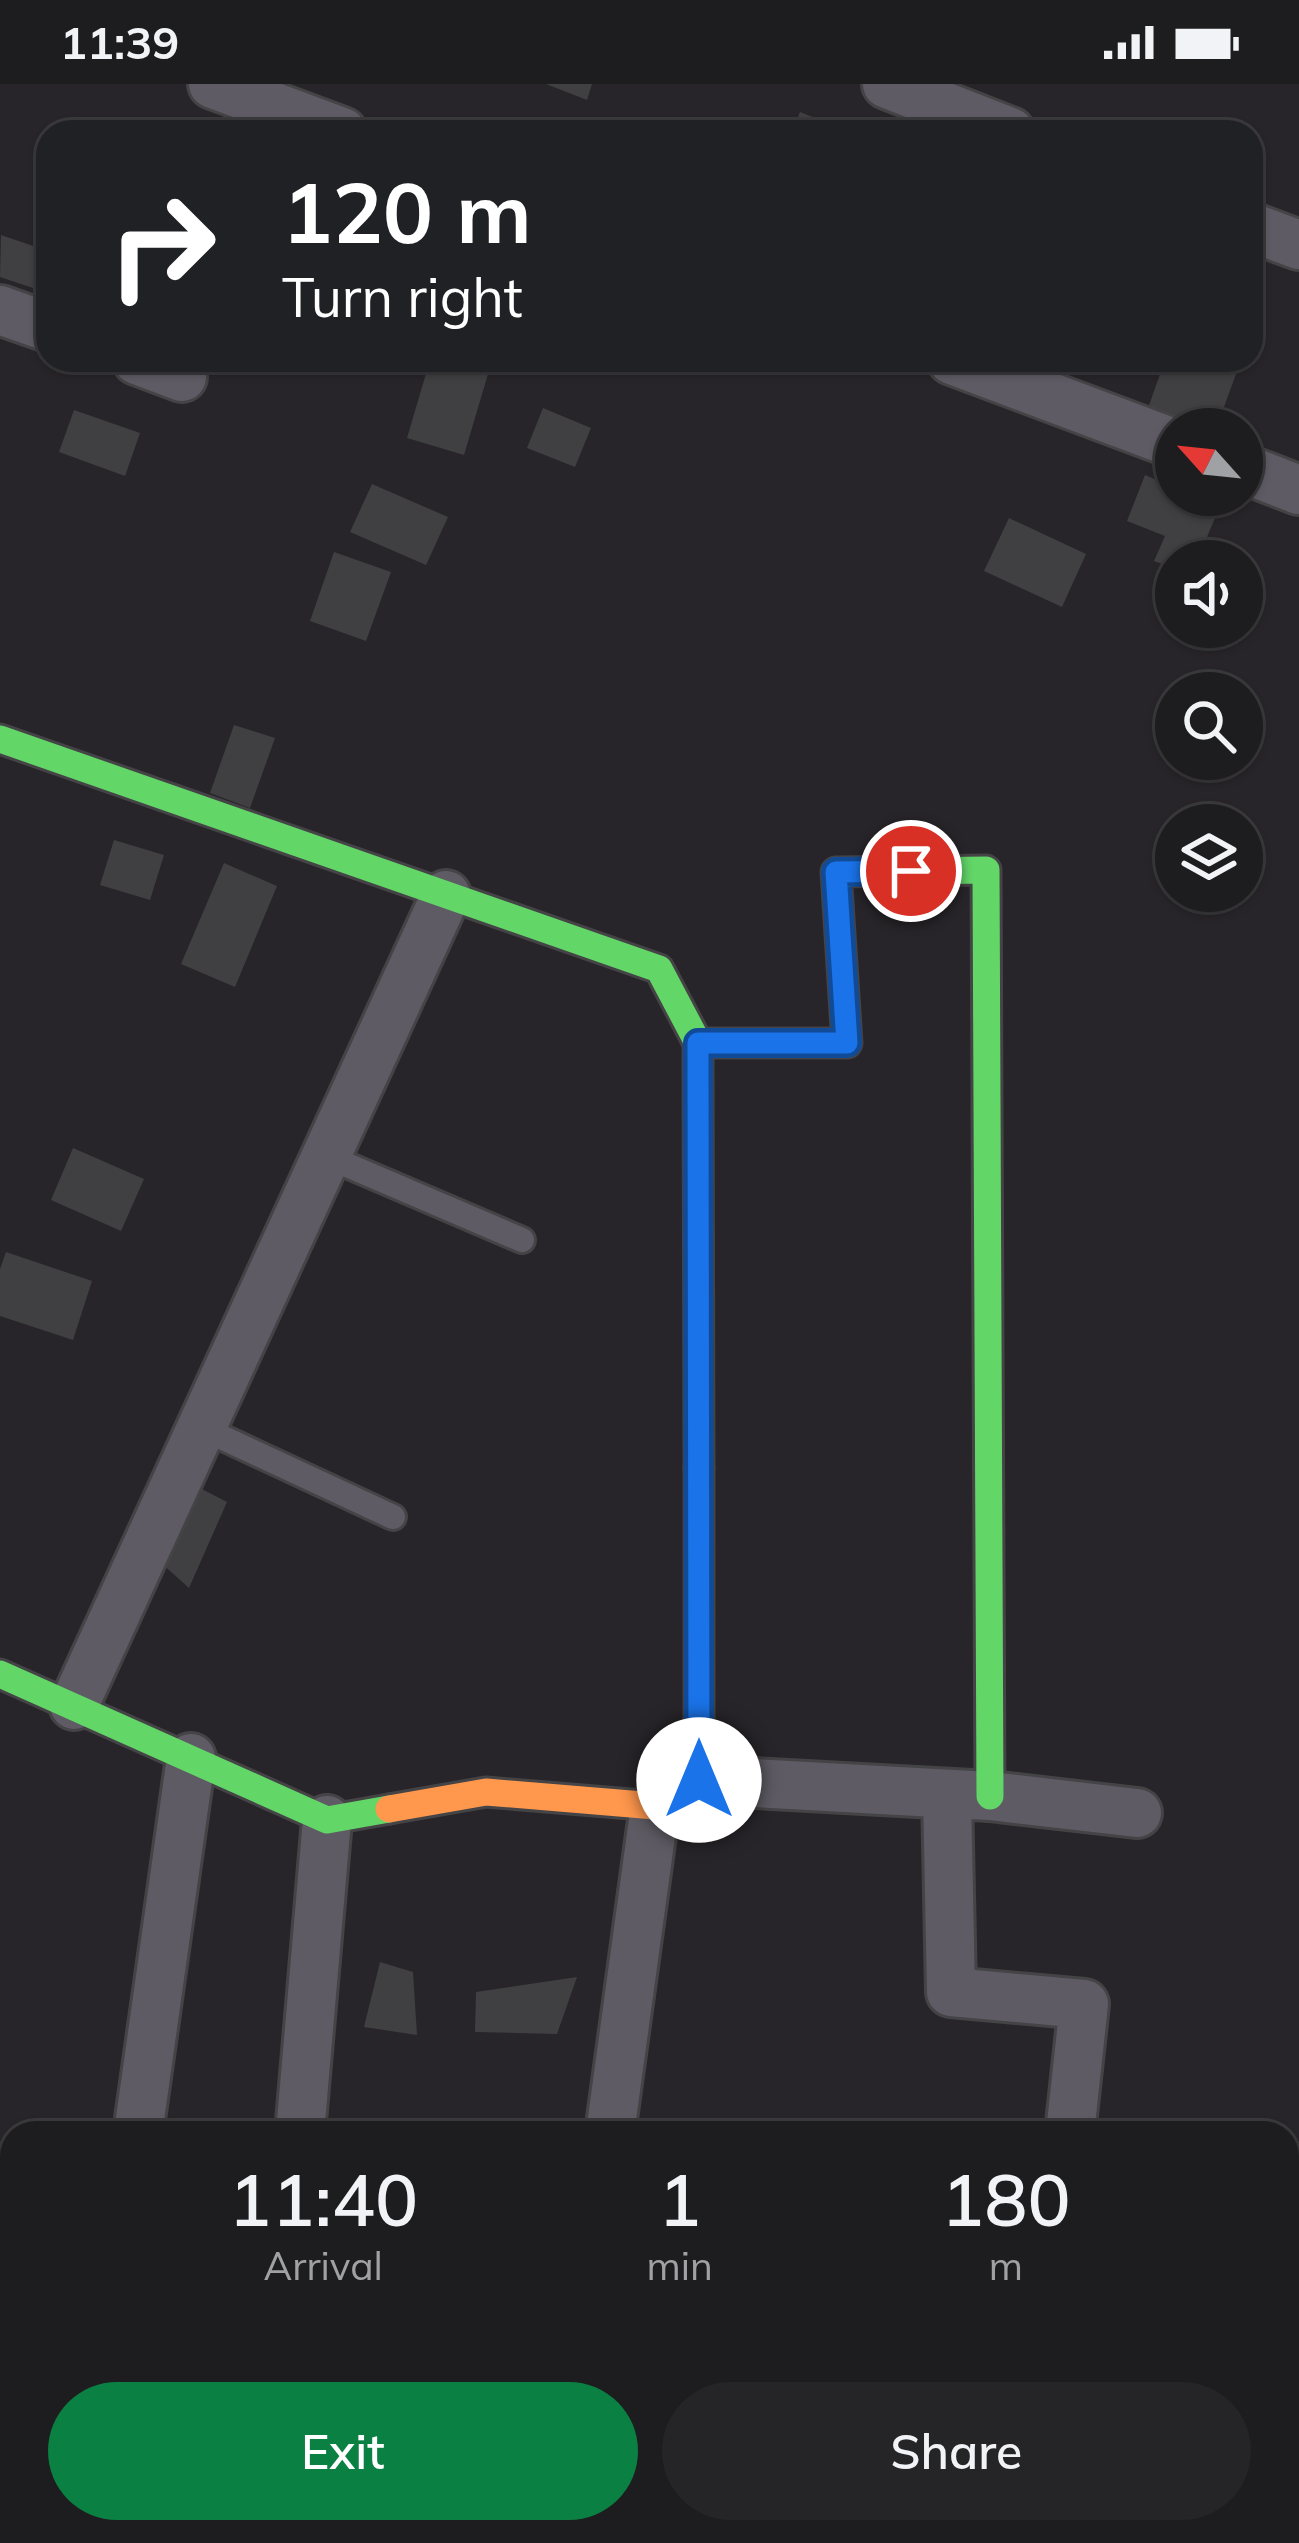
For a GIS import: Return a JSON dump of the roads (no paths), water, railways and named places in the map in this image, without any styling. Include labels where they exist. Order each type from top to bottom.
[{"type":"street","points":[[213,84],[310,120]]},
{"type":"street","points":[[887,84],[979,120]]},
{"type":"street","points":[[1263,231],[1299,245]]},
{"type":"street","points":[[0,310],[36,323]]},
{"type":"street","points":[[171,372],[182,376]]},
{"type":"street","points":[[984,372],[1155,436]]},
{"type":"street","points":[[1263,476],[1299,490]]},
{"type":"street","points":[[0,739],[659,969],[698,1043],[699,1780]]},
{"type":"street","points":[[698,1043],[847,1043],[836,872],[986,870],[968,1795],[951,1991],[1084,2004],[1071,2121]]},
{"type":"street","points":[[74,1705],[446,895]]},
{"type":"street","points":[[0,1674],[327,1820],[486,1792],[655,1806],[699,1780],[968,1795],[1137,1813]]},
{"type":"street","points":[[140,2121],[191,1758]]},
{"type":"street","points":[[612,2121],[655,1806]]},
{"type":"street","points":[[301,2121],[327,1820]]},
{"type":"lane","points":[[326,1156],[522,1240]]},
{"type":"lane","points":[[202,1427],[393,1517]]}]
